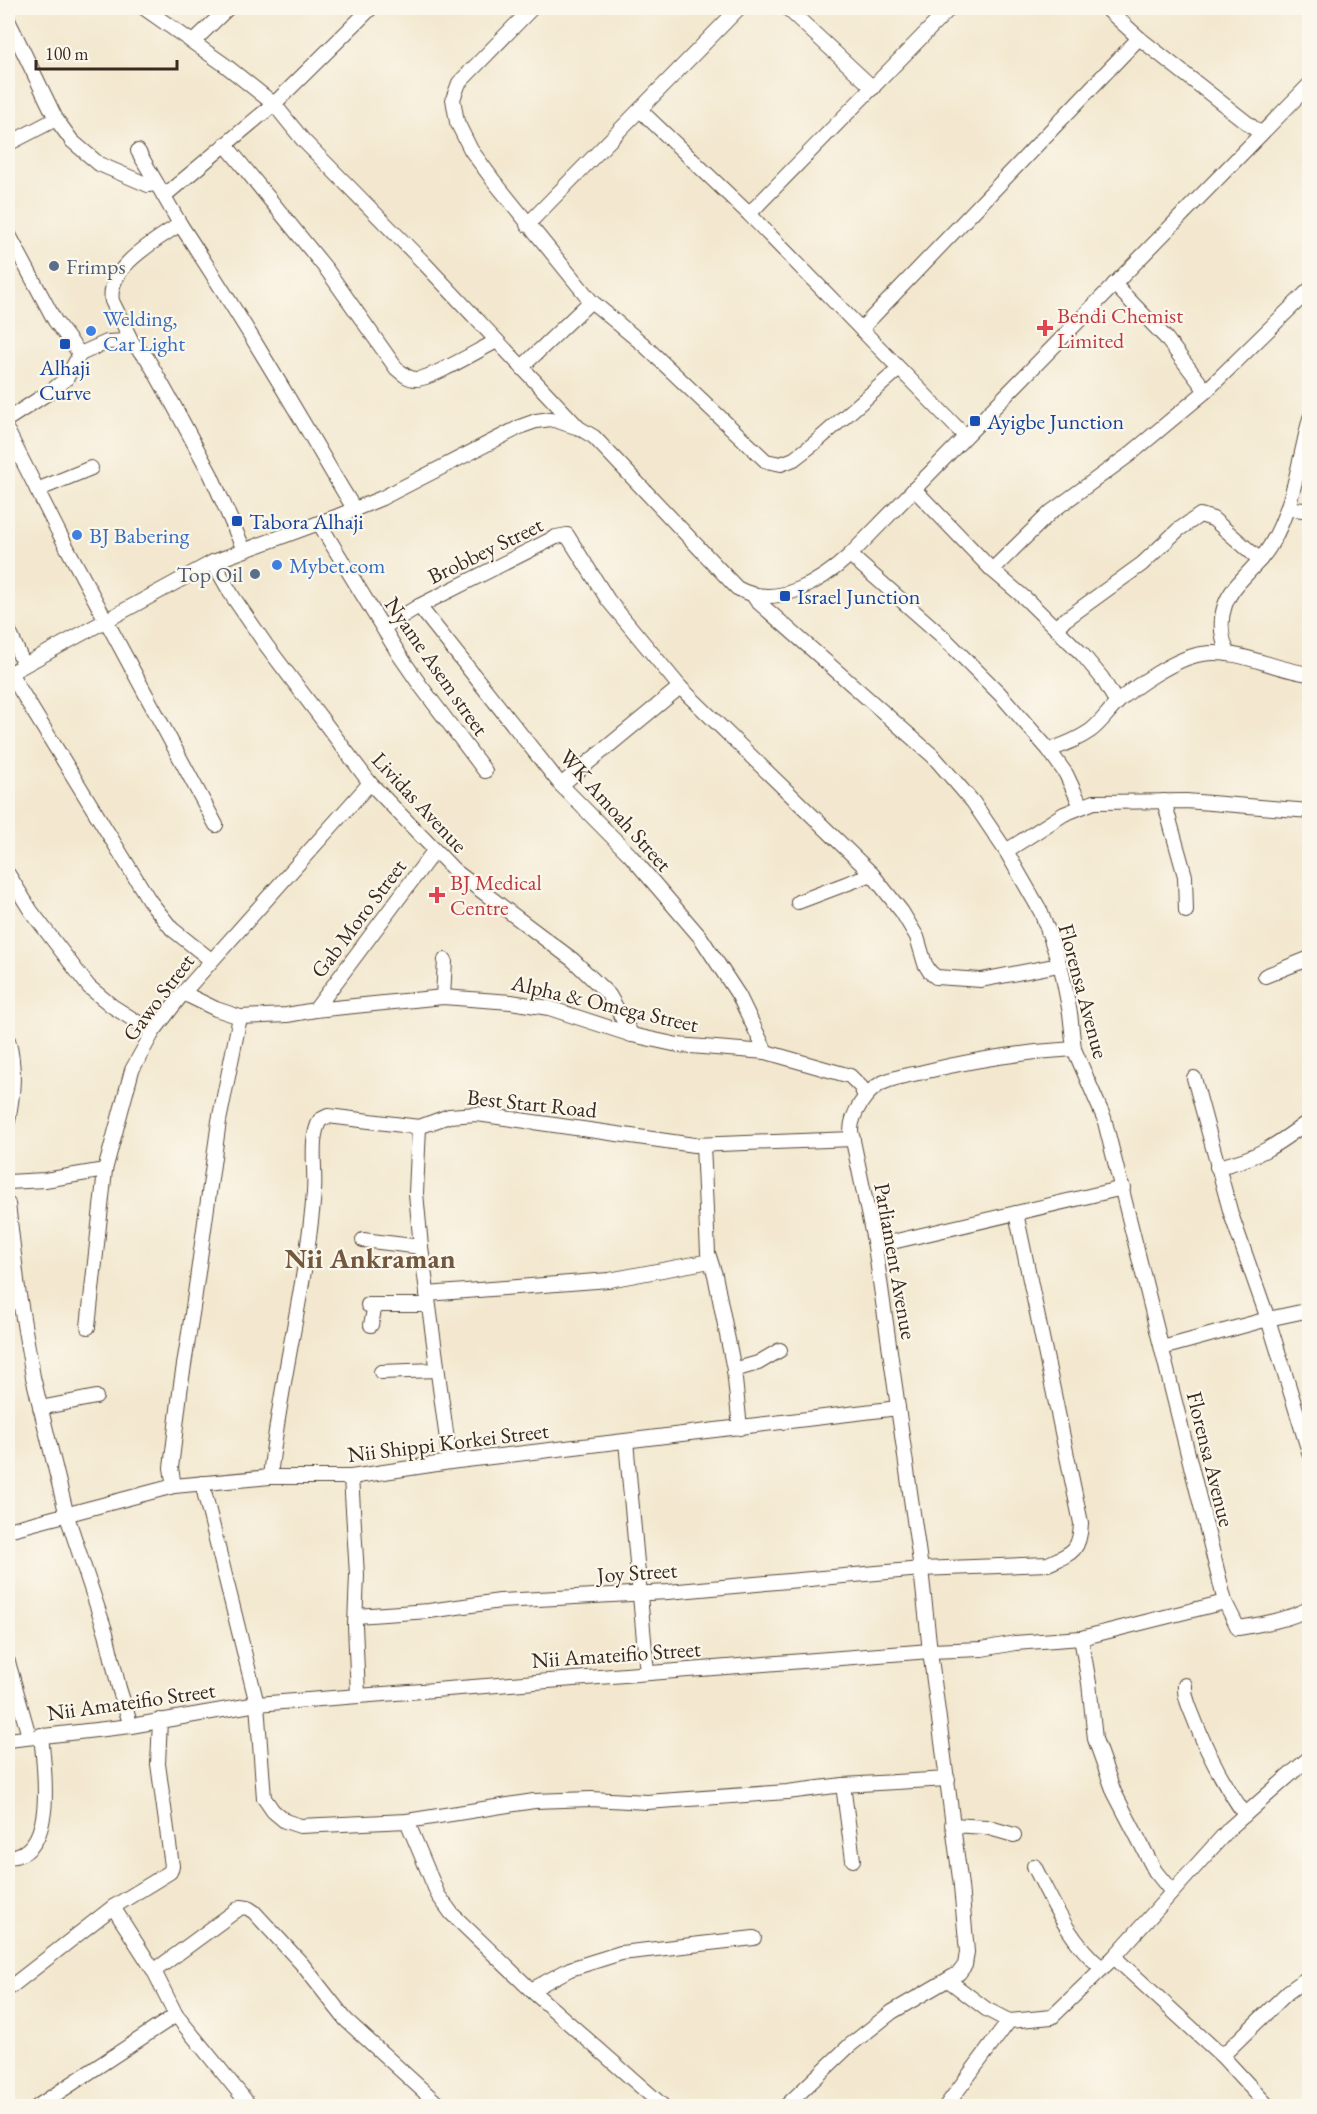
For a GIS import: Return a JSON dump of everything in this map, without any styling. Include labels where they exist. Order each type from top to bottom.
[{"type":"street","points":[[144,8],[274,104],[303,140],[424,262],[579,428]]},
{"type":"street","points":[[193,42],[228,8]]},
{"type":"street","points":[[161,190],[225,144],[274,104],[370,8]]},
{"type":"street","points":[[532,8],[459,83],[453,99],[457,122],[471,150],[527,225],[591,301],[645,345],[766,462],[781,464],[794,459],[899,369]]},
{"type":"street","points":[[527,225],[739,8]]},
{"type":"street","points":[[787,8],[873,88]]},
{"type":"street","points":[[749,214],[950,8]]},
{"type":"street","points":[[1106,8],[1139,38],[1260,133]]},
{"type":"street","points":[[8,20],[56,119],[72,141],[99,164],[161,190]]},
{"type":"street","points":[[861,329],[1139,38]]},
{"type":"street","points":[[753,595],[776,596],[808,585],[824,577],[850,555],[1310,84]]},
{"type":"street","points":[[640,110],[749,214],[965,436]]},
{"type":"street","points":[[8,144],[56,119]]},
{"type":"street","points":[[225,144],[327,270],[396,368],[406,377],[417,379],[432,374],[497,341]]},
{"type":"street","points":[[138,151],[180,224],[227,296],[355,510]]},
{"type":"street","points":[[133,344],[112,301],[110,293],[114,281],[141,251],[180,224]]},
{"type":"street","points":[[8,232],[55,321],[80,354]]},
{"type":"street","points":[[1113,284],[1166,338],[1206,391]]},
{"type":"street","points":[[992,570],[1051,512],[1129,455],[1206,391],[1310,289]]},
{"type":"street","points":[[522,367],[591,301]]},
{"type":"street","points":[[8,419],[66,379],[80,354],[107,342],[126,341],[133,344],[147,357],[169,396],[211,476],[244,549]]},
{"type":"street","points":[[1228,654],[1222,641],[1221,629],[1225,606],[1230,593],[1260,560],[1278,533],[1288,508],[1310,418]]},
{"type":"street","points":[[211,960],[172,929],[149,900],[9,674],[213,562],[355,510],[522,426],[551,419],[579,428]]},
{"type":"street","name":"Florensa Avenue","points":[[579,428],[602,444],[737,588],[753,595],[757,601],[933,756],[973,802],[1006,850],[1041,912],[1059,964],[1070,1012],[1074,1049],[1104,1118],[1225,1602],[1238,1628],[1267,1623],[1310,1608]]},
{"type":"street","points":[[8,432],[216,825]]},
{"type":"street","points":[[37,490],[91,468]]},
{"type":"street","points":[[914,489],[992,570],[1055,627],[1102,678],[1117,703]]},
{"type":"street","points":[[1288,508],[1310,511]]},
{"type":"street","points":[[1055,627],[1132,571],[1178,530],[1200,515],[1213,519],[1260,560]]},
{"type":"street","name":"Nyame Asem street","points":[[319,523],[420,685],[485,771]]},
{"type":"street","name":"Brobbey Street","points":[[384,627],[419,606],[556,537],[567,535],[608,600],[680,687]]},
{"type":"street","points":[[850,555],[976,668],[1049,750],[1066,774],[1081,806]]},
{"type":"street","name":"Lividas Avenue","points":[[213,562],[233,597],[266,645],[370,783],[455,871],[573,960],[609,995],[632,1035]]},
{"type":"street","name":"WK Amoah Street","points":[[419,606],[561,785],[630,855],[701,939],[740,996],[766,1052]]},
{"type":"street","points":[[8,629],[24,665]]},
{"type":"street","points":[[1049,750],[1071,743],[1092,729],[1117,703],[1161,670],[1202,654],[1228,654],[1310,674]]},
{"type":"street","points":[[561,785],[680,687],[872,874],[902,912],[917,937],[925,964],[936,977],[981,980],[1059,964]]},
{"type":"street","name":"Gawo Street","points":[[88,1327],[105,1170],[132,1070],[153,1032],[183,993],[370,783]]},
{"type":"street","points":[[1164,801],[1185,876],[1186,911]]},
{"type":"street","points":[[1006,850],[1081,806],[1094,802],[1186,801],[1310,811]]},
{"type":"street","name":"Gab Moro Street","points":[[315,1010],[434,851]]},
{"type":"street","points":[[8,874],[31,911],[89,987],[112,1006],[153,1032]]},
{"type":"street","points":[[798,902],[872,874]]},
{"type":"street","points":[[1265,976],[1310,958]]},
{"type":"street","points":[[443,997],[445,960]]},
{"type":"street","name":"Alpha & Omega Street","points":[[183,993],[216,1009],[240,1017],[287,1015],[443,997],[511,1002],[549,1008],[632,1035],[678,1045],[766,1052],[850,1076],[861,1087],[865,1097]]},
{"type":"street","points":[[174,1486],[171,1468],[180,1384],[219,1121],[240,1017]]},
{"type":"street","points":[[8,1040],[13,1067],[13,1086],[8,1121]]},
{"type":"street","name":"Parliament Avenue","points":[[948,1980],[960,1973],[965,1965],[967,1952],[961,1886],[921,1569],[875,1246],[851,1121],[865,1097],[881,1083],[939,1068],[1040,1051],[1074,1049]]},
{"type":"street","points":[[1194,1078],[1231,1214],[1268,1319],[1310,1455]]},
{"type":"street","name":"Best Start Road","points":[[270,1477],[276,1424],[311,1235],[316,1174],[315,1130],[320,1120],[328,1116],[419,1127],[449,1116],[477,1114],[694,1145],[853,1139]]},
{"type":"street","points":[[1217,1167],[1242,1162],[1267,1150],[1310,1120]]},
{"type":"street","points":[[419,1127],[416,1193],[436,1370],[450,1462]]},
{"type":"street","points":[[703,1145],[708,1253],[715,1275],[734,1371],[740,1428]]},
{"type":"street","points":[[8,1182],[37,1181],[105,1170]]},
{"type":"street","points":[[875,1246],[1122,1188]]},
{"type":"street","points":[[8,1212],[24,1329],[40,1408],[67,1516],[106,1633],[131,1726]]},
{"type":"street","name":"Joy Street","points":[[356,1616],[429,1611],[500,1601],[639,1593],[921,1569],[1048,1564],[1074,1550],[1080,1539],[1081,1523],[1016,1213]]},
{"type":"street","points":[[363,1240],[421,1247]]},
{"type":"street","points":[[371,1325],[371,1305],[609,1280],[710,1261]]},
{"type":"street","points":[[1161,1348],[1310,1310]]},
{"type":"street","points":[[734,1371],[758,1363],[780,1350]]},
{"type":"street","points":[[381,1372],[436,1370]]},
{"type":"street","points":[[40,1408],[96,1397]]},
{"type":"street","name":"Nii Shippi Korkei Street","points":[[8,1530],[174,1486],[270,1477],[351,1477],[450,1462],[898,1408]]},
{"type":"street","points":[[626,1441],[647,1673]]},
{"type":"street","points":[[351,1477],[357,1575],[358,1695]]},
{"type":"street","points":[[202,1483],[257,1704],[264,1798],[273,1811],[285,1821],[300,1826],[407,1821],[534,1801],[591,1799],[647,1802],[787,1792],[843,1785],[948,1779]]},
{"type":"street","name":"Nii Amateifio Street","points":[[8,1740],[131,1726],[257,1704],[930,1651],[982,1649],[1081,1638],[1225,1602]]},
{"type":"street","points":[[1081,1638],[1095,1739],[1110,1781],[1155,1870],[1172,1892]]},
{"type":"street","points":[[8,1662],[35,1736],[45,1778],[42,1827],[39,1837],[33,1845],[13,1857],[8,1857]]},
{"type":"street","points":[[1185,1685],[1186,1699],[1210,1757],[1245,1815]]},
{"type":"street","points":[[8,1989],[112,1907],[170,1872],[172,1866],[158,1764],[160,1720]]},
{"type":"street","points":[[786,2106],[849,2046],[892,2012],[948,1980],[986,2008],[1009,2021],[1052,2017],[1114,1957],[1230,1828],[1310,1757]]},
{"type":"street","points":[[843,1785],[853,1860]]},
{"type":"street","points":[[407,1821],[438,1895],[452,1914],[531,1990],[663,2106]]},
{"type":"street","points":[[952,1825],[986,1827],[1014,1835]]},
{"type":"street","points":[[1034,1866],[1066,1927],[1085,1955],[1102,1968]]},
{"type":"street","points":[[112,1907],[154,1971],[176,2015],[250,2106]]},
{"type":"street","points":[[154,1971],[241,1907],[248,1908],[302,1964],[346,2020],[440,2106]]},
{"type":"street","points":[[531,1990],[570,1969],[621,1953],[754,1938]]},
{"type":"street","points":[[1114,1957],[1222,2056],[1268,2106]]},
{"type":"street","points":[[1222,2056],[1288,1992],[1310,1976]]},
{"type":"street","points":[[38,2106],[176,2015]]},
{"type":"street","points":[[946,2106],[1009,2021]]},
{"type":"place","name":"Frimps","points":[[54,266]]},
{"type":"place","name":"Bendi Chemist Limited","points":[[1045,328]]},
{"type":"place","name":"Welding, Car Light","points":[[91,331]]},
{"type":"place","name":"Alhaji Curve","points":[[65,344]]},
{"type":"place","name":"Ayigbe Junction","points":[[975,421]]},
{"type":"place","name":"Tabora Alhaji","points":[[237,521]]},
{"type":"place","name":"BJ Babering","points":[[77,535]]},
{"type":"place","name":"Mybet.com","points":[[277,565]]},
{"type":"place","name":"Top Oil","points":[[255,574]]},
{"type":"place","name":"Israel Junction","points":[[785,596]]},
{"type":"place","name":"BJ Medical Centre","points":[[437,895]]},
{"type":"district","name":"Nii Ankraman","points":[[370,1258]]}]
